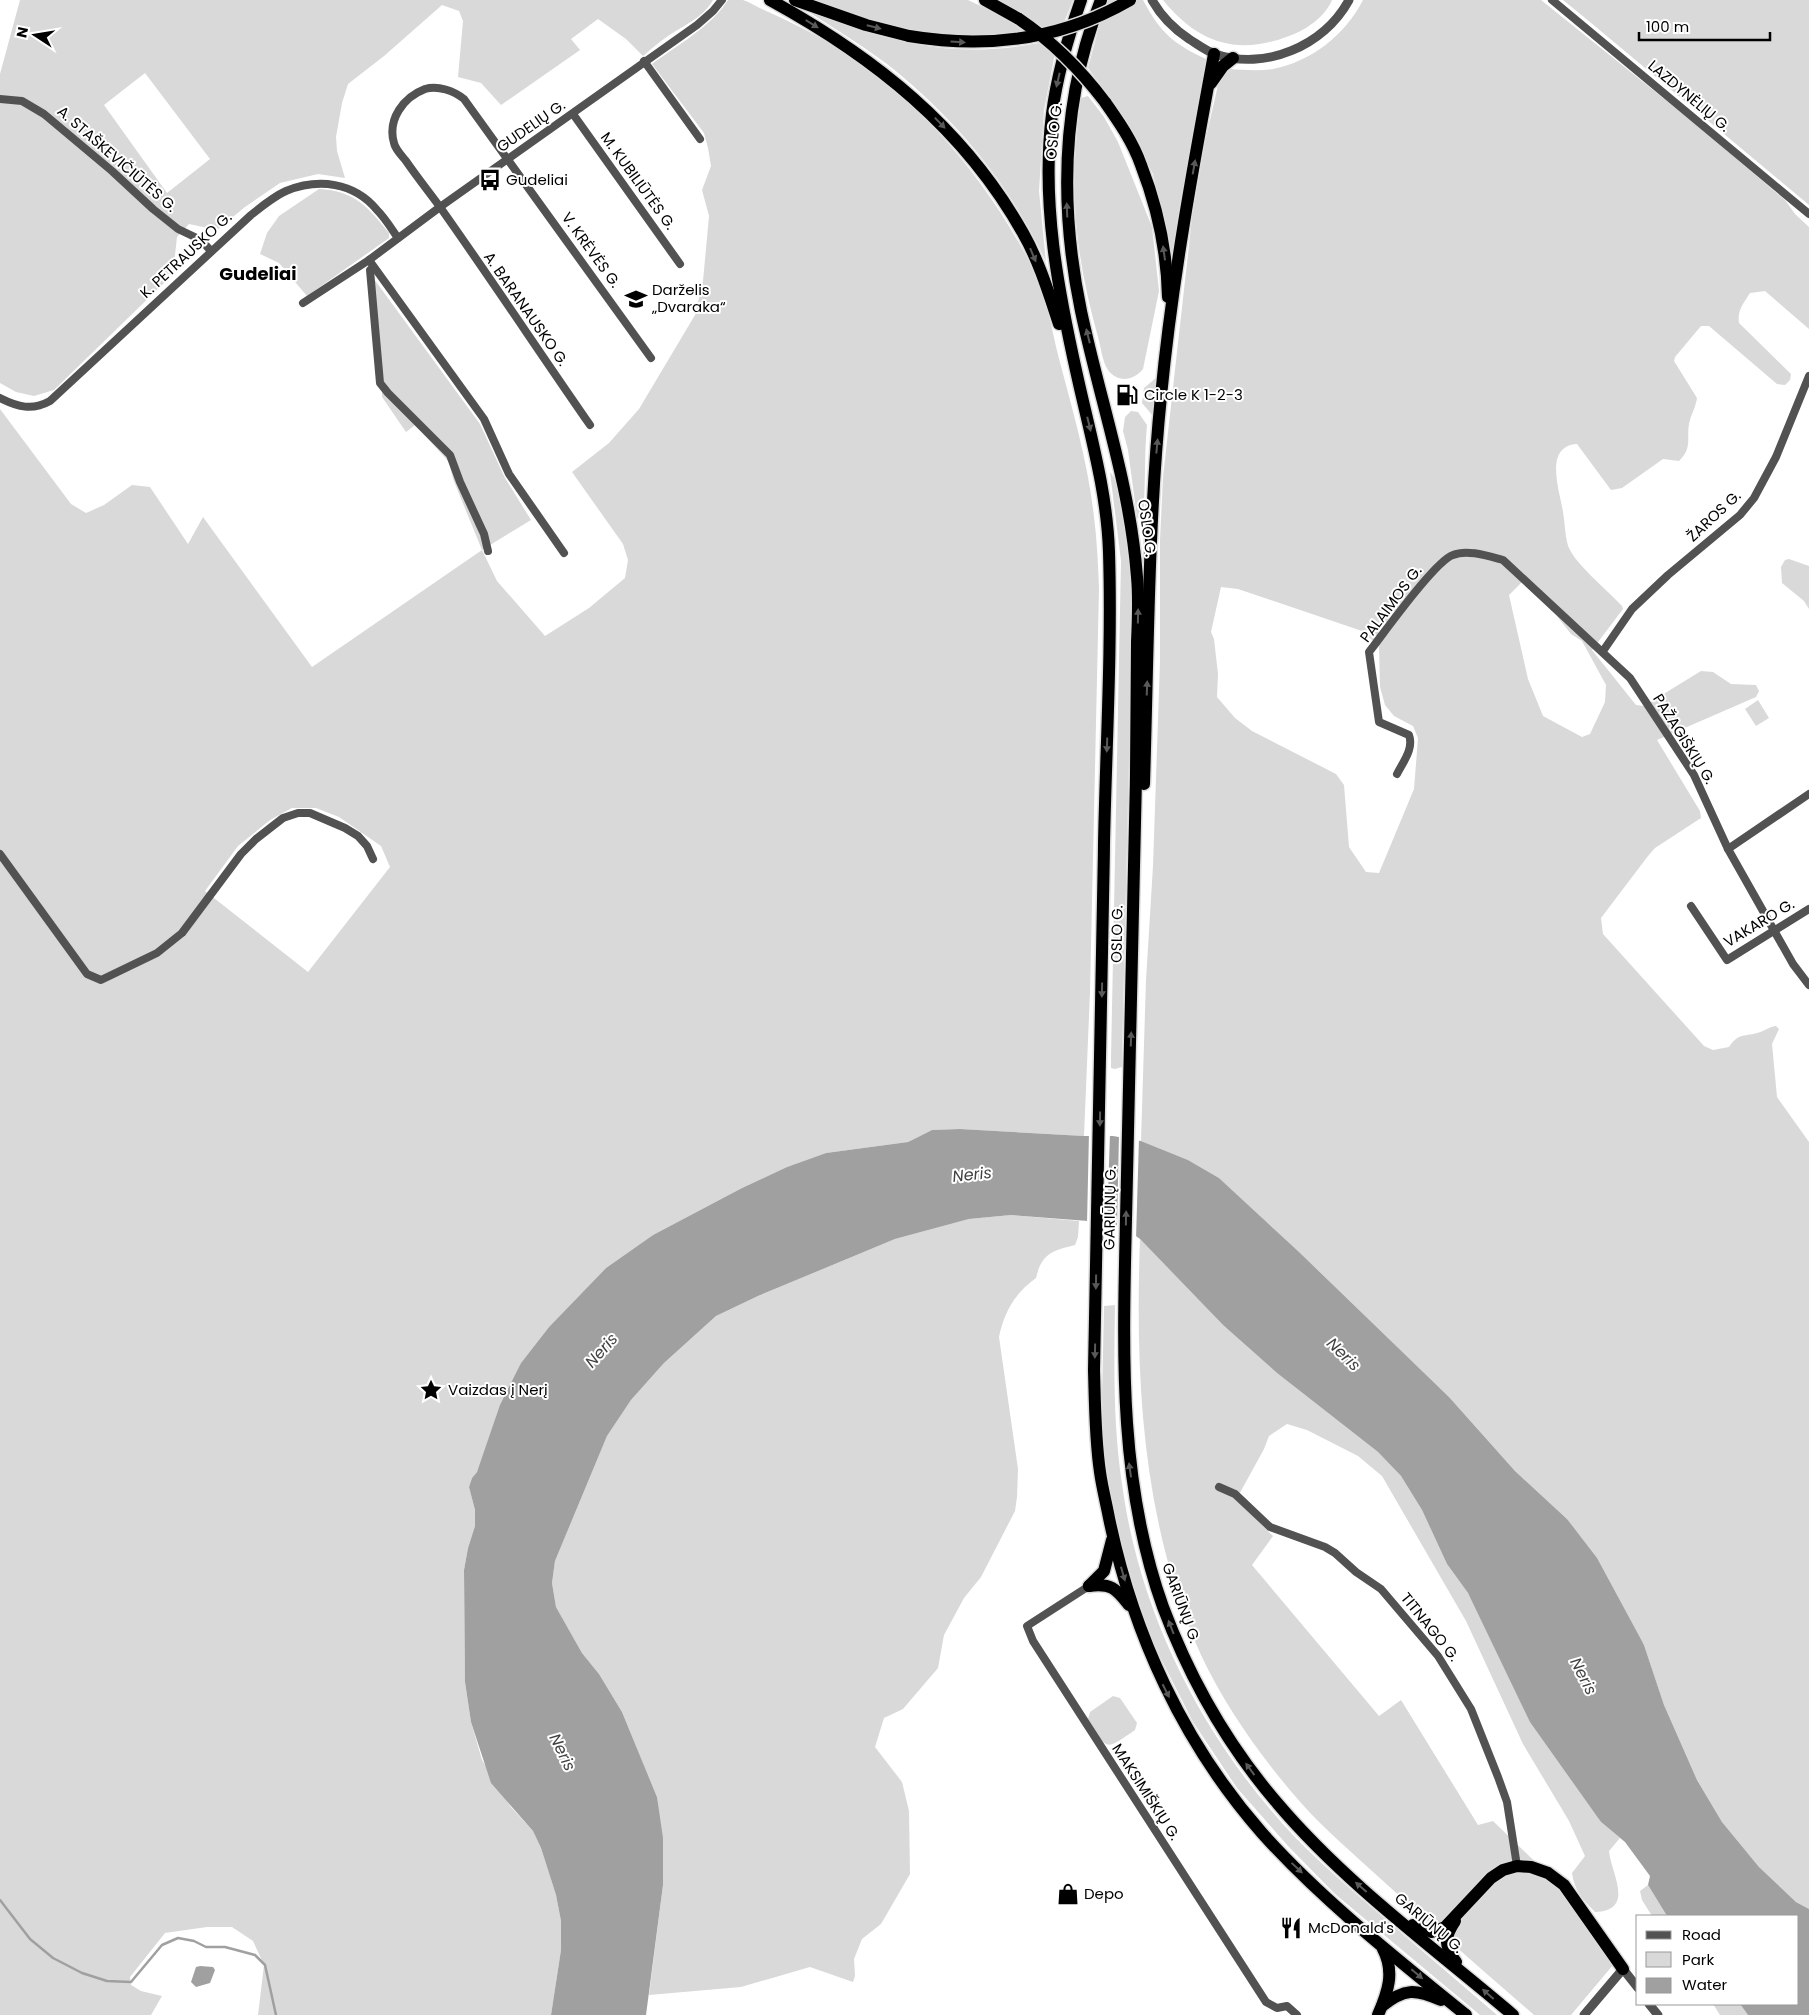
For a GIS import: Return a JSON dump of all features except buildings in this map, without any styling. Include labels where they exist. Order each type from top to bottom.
[{"type":"highway","points":[[770,0],[828,34],[884,72],[934,117],[971,157],[998,191],[1024,234],[1048,290],[1077,377]]},
{"type":"highway","points":[[795,0],[866,25],[909,36],[958,42],[1022,39],[1091,19],[1130,0]]},
{"type":"highway","points":[[985,0],[1018,19],[1064,54],[1105,102],[1125,132],[1141,164],[1154,205],[1165,260],[1168,294],[1168,337]]},
{"type":"highway","name":"OSLO G.","points":[[1081,0],[1070,30],[1056,90],[1052,114],[1048,176],[1056,266],[1077,377],[1106,503],[1109,550],[1101,1071]]},
{"type":"highway","name":"OSLO G.","points":[[1101,0],[1091,26],[1079,72],[1069,133],[1066,176],[1068,221],[1081,310],[1125,488],[1138,582],[1130,1071]]},
{"type":"highway","points":[[1133,964],[1142,836],[1153,494],[1168,337],[1186,215],[1214,54]]},
{"type":"highway","points":[[1208,90],[1224,66],[1233,58]]},
{"type":"highway","name":"GARIŪNŲ G.","points":[[1101,1071],[1095,1425],[1100,1473],[1112,1535],[1135,1613],[1159,1676],[1175,1708],[1211,1767],[1237,1802],[1291,1863],[1380,1943],[1466,2015]]},
{"type":"highway","name":"GARIŪNŲ G.","points":[[1130,1071],[1124,1372],[1130,1468],[1138,1518],[1151,1571],[1179,1646],[1216,1718],[1260,1782],[1280,1807],[1324,1852],[1398,1918],[1513,2015]]},
{"type":"highway","points":[[1089,1586],[1104,1571],[1112,1535]]},
{"type":"highway","points":[[1089,1586],[1101,1584],[1114,1588],[1135,1613]]},
{"type":"highway","points":[[1398,1918],[1420,1929],[1432,1932],[1445,1927],[1464,1909],[1491,1878],[1503,1870],[1517,1866],[1540,1870],[1556,1878],[1564,1885],[1623,1969]]},
{"type":"highway","points":[[1464,1909],[1449,1932],[1446,1942],[1448,1951],[1464,1974]]},
{"type":"highway","points":[[1380,1943],[1389,1961],[1390,1971],[1380,2010]]},
{"type":"highway","points":[[1380,2010],[1401,1993],[1415,1991],[1424,1992],[1454,2005]]},
{"type":"street","name":"GUDELIŲ G.","points":[[303,303],[371,264],[398,238],[440,207],[702,21],[722,0]]},
{"type":"street","points":[[1152,0],[1174,28],[1214,54],[1233,58],[1265,58],[1289,52],[1331,26],[1341,15],[1349,0]]},
{"type":"street","name":"LAZDYNĖLIŲ G.","points":[[1552,0],[1809,214]]},
{"type":"street","points":[[644,62],[700,139]]},
{"type":"street","name":"V. KRĖVĖS G.","points":[[440,207],[394,144],[392,130],[400,107],[411,97],[428,88],[445,89],[464,99],[651,358]]},
{"type":"street","name":"A. STAŠKEVIČIŪTĖS G.","points":[[0,100],[22,102],[44,114],[112,171],[164,219],[178,229],[194,236],[211,251]]},
{"type":"street","name":"M. KUBILIŪTĖS G.","points":[[573,114],[680,264]]},
{"type":"street","name":"K. PETRAUSKO G.","points":[[0,398],[24,407],[41,406],[50,401],[251,214],[285,192],[307,184],[338,185],[362,196],[376,208],[398,238]]},
{"type":"street","name":"A. BARANAUSKO G.","points":[[440,207],[590,425]]},
{"type":"street","points":[[371,264],[371,288],[380,382],[388,393],[450,455],[484,534],[488,551]]},
{"type":"street","points":[[371,264],[484,419],[509,474],[564,553]]},
{"type":"street","name":"ŽAROS G.","points":[[1603,651],[1632,609],[1668,575],[1740,515],[1754,498],[1773,463],[1809,376]]},
{"type":"street","name":"PALAIMOS G.","points":[[1397,774],[1411,748],[1412,740],[1410,735],[1379,722],[1369,652],[1436,567],[1444,560],[1458,553],[1483,555]]},
{"type":"street","name":"PAŽAGIŠKIŲ G.","points":[[1483,555],[1503,560],[1630,678],[1694,775],[1728,849],[1793,964],[1809,985]]},
{"type":"street","points":[[1728,849],[1809,794]]},
{"type":"street","points":[[0,854],[88,974],[101,980],[142,962],[166,947],[182,933],[242,854],[256,839],[284,818],[298,813],[310,813],[345,828],[358,836],[367,846],[373,859]]},
{"type":"street","name":"VAKARO G.","points":[[1691,906],[1727,960],[1809,908]]},
{"type":"street","name":"TITNAGO G.","points":[[1219,1487],[1235,1494],[1270,1527],[1325,1547],[1335,1553],[1356,1572],[1381,1589],[1438,1656],[1471,1709],[1501,1786],[1507,1802],[1517,1866]]},
{"type":"street","name":"MAKSIMIŠKIŲ G.","points":[[1089,1586],[1027,1626],[1033,1641],[1266,2002],[1277,2008],[1287,2006],[1297,2015]]},
{"type":"street","points":[[1584,2015],[1623,1969],[1636,1985]]},
{"type":"street","points":[[1650,2005],[1658,2015]]},
{"type":"green space","points":[[20,0],[713,0],[704,12],[693,21],[665,38],[643,56],[626,39],[598,19],[571,39],[580,50],[501,105],[481,83],[458,77],[463,21],[459,11],[442,5],[384,56],[348,84],[342,103],[336,137],[337,151],[345,178],[318,174],[280,183],[245,207],[217,230],[189,224],[177,237],[174,264],[164,283],[54,390],[34,396],[16,392],[0,383],[0,74]],"holes":[[[145,73],[210,159],[167,193],[104,105]]]},
{"type":"green space","points":[[728,0],[748,2],[837,48],[896,92],[948,143],[972,172],[1013,233],[1031,265],[1040,286],[1079,435],[1094,517],[1099,588],[1090,992],[1084,1136],[960,1129],[932,1130],[908,1142],[826,1153],[787,1167],[742,1188],[653,1235],[606,1268],[549,1327],[521,1363],[477,1472],[472,1478],[469,1487],[475,1510],[475,1526],[464,1570],[465,1682],[471,1722],[482,1760],[511,1807],[533,1831],[541,1848],[556,1895],[561,1921],[561,1950],[551,2015],[258,2015],[264,1965],[253,1941],[232,1927],[207,1927],[165,1933],[130,1977],[131,1985],[141,1991],[162,1996],[151,2015],[0,2015],[0,409],[71,504],[86,513],[104,505],[132,485],[150,487],[188,544],[203,517],[312,667],[482,550],[497,581],[545,636],[589,608],[625,578],[628,560],[623,544],[572,472],[609,443],[639,409],[695,315],[703,281],[709,216],[702,190],[711,166],[704,133],[652,64],[703,27]],"holes":[[[292,808],[316,808],[339,817],[381,846],[390,867],[308,972],[205,891],[238,846],[270,820]]]},
{"type":"green space","points":[[812,0],[968,0],[1002,16],[1023,31],[986,35],[929,33],[892,27],[866,20]]},
{"type":"green space","points":[[997,0],[1073,0],[1058,38],[1044,110],[1039,191],[1046,262],[1016,206],[998,179],[957,129],[935,106],[887,64],[807,11],[893,39],[948,49],[977,50],[1039,43],[1043,27]]},
{"type":"green space","points":[[1108,0],[1143,0],[1156,21],[1170,37],[1186,49],[1208,60],[1173,258],[1153,174],[1124,117],[1088,68]]},
{"type":"green space","points":[[1163,0],[1332,0],[1320,17],[1302,30],[1270,42],[1236,45],[1220,42],[1190,27]]},
{"type":"green space","points":[[1363,0],[1541,0],[1698,126],[1785,200],[1795,214],[1809,227],[1809,329],[1765,291],[1750,293],[1739,315],[1739,323],[1791,374],[1790,380],[1785,385],[1777,384],[1709,326],[1701,326],[1675,357],[1674,361],[1697,398],[1689,426],[1688,446],[1684,456],[1679,461],[1663,459],[1622,488],[1611,490],[1577,444],[1567,447],[1560,453],[1556,471],[1568,546],[1580,564],[1623,609],[1592,650],[1636,705],[1644,706],[1701,671],[1713,672],[1731,684],[1756,685],[1759,691],[1756,697],[1657,740],[1700,811],[1701,818],[1655,848],[1601,918],[1603,934],[1704,1046],[1713,1050],[1729,1047],[1735,1039],[1741,1036],[1776,1026],[1779,1029],[1772,1044],[1777,1097],[1809,1142],[1809,1909],[1796,1902],[1759,1867],[1722,1822],[1697,1780],[1664,1705],[1644,1645],[1567,1519],[1515,1471],[1449,1397],[1298,1251],[1219,1178],[1188,1160],[1141,1141],[1160,661],[1160,540],[1163,477],[1192,218],[1205,142],[1218,85],[1230,69],[1273,69],[1301,60],[1326,45],[1356,13]],"holes":[[[1522,582],[1556,615],[1571,634],[1582,641],[1606,685],[1605,702],[1590,734],[1582,737],[1543,716],[1528,679],[1509,595]],[[1221,587],[1238,589],[1362,631],[1379,646],[1380,687],[1385,705],[1394,716],[1413,726],[1418,738],[1414,789],[1379,873],[1366,872],[1349,847],[1344,785],[1336,774],[1252,731],[1235,718],[1217,697],[1218,674],[1214,639],[1211,632]]]},
{"type":"green space","points":[[1563,0],[1809,0],[1809,205],[1590,22]]},
{"type":"green space","points":[[1088,96],[1104,117],[1118,142],[1152,227],[1159,291],[1143,369],[1135,376],[1125,379],[1112,374],[1104,362],[1080,255],[1074,192],[1075,152],[1081,98]]},
{"type":"green space","points":[[319,189],[342,193],[359,202],[374,215],[389,233],[389,238],[307,296],[279,263],[260,254],[267,233],[279,216]]},
{"type":"green space","points":[[374,279],[480,424],[505,478],[531,520],[482,550],[453,479],[449,462],[415,425],[406,432],[382,397]]},
{"type":"green space","points":[[1157,377],[1153,416],[1142,403],[1144,388]]},
{"type":"green space","points":[[1131,411],[1138,412],[1147,425],[1144,505],[1141,520],[1137,517],[1128,450],[1123,431],[1125,417]]},
{"type":"green space","points":[[1110,472],[1117,484],[1126,524],[1132,631],[1122,1067],[1115,1069],[1111,1068],[1111,1058],[1121,561]]},
{"type":"green space","points":[[1789,559],[1809,566],[1809,609],[1804,601],[1782,583],[1781,567],[1785,560]]},
{"type":"green space","points":[[1758,700],[1769,718],[1756,726],[1745,709]]},
{"type":"green space","points":[[1011,1215],[1079,1221],[1078,1237],[1075,1245],[1054,1251],[1041,1263],[1036,1278],[1022,1290],[1007,1311],[999,1337],[1018,1469],[1015,1511],[981,1577],[964,1598],[944,1635],[938,1668],[903,1709],[884,1718],[875,1747],[902,1782],[909,1811],[910,1874],[881,1924],[862,1939],[854,1959],[855,1976],[853,1982],[810,1967],[741,1987],[649,1995],[663,1885],[657,1797],[622,1712],[599,1674],[582,1653],[556,1607],[552,1583],[555,1561],[607,1436],[631,1400],[664,1363],[716,1316],[758,1296],[895,1239],[969,1219]]},
{"type":"green space","points":[[1140,1239],[1223,1325],[1277,1373],[1378,1452],[1401,1476],[1422,1510],[1447,1564],[1468,1593],[1601,1822],[1620,1838],[1609,1851],[1618,1889],[1618,1898],[1615,1905],[1607,1910],[1595,1912],[1580,1894],[1573,1879],[1572,1873],[1585,1856],[1569,1821],[1523,1744],[1466,1621],[1382,1476],[1358,1456],[1307,1430],[1287,1424],[1269,1436],[1264,1449],[1236,1500],[1273,1536],[1252,1565],[1379,1716],[1401,1700],[1478,1825],[1493,1821],[1557,1883],[1613,1965],[1571,2015],[1534,2015],[1331,1833],[1311,1814],[1273,1770],[1246,1733],[1211,1675],[1181,1605],[1154,1503],[1146,1450],[1139,1345]]},
{"type":"green space","points":[[1115,1305],[1114,1372],[1117,1439],[1122,1484],[1130,1528],[1141,1572],[1155,1615],[1193,1697],[1216,1736],[1242,1774],[1295,1837],[1349,1888],[1497,2015],[1480,2015],[1335,1894],[1288,1846],[1237,1788],[1193,1722],[1152,1641],[1126,1563],[1109,1487],[1103,1441],[1104,1306]]},
{"type":"green space","points":[[1113,1696],[1120,1698],[1137,1723],[1135,1730],[1117,1742],[1107,1744],[1099,1737],[1088,1719],[1090,1712]]},
{"type":"green space","points":[[1648,1885],[1666,1915],[1651,1915],[1642,1900],[1640,1891]]},
{"type":"green space","points":[[1714,2005],[1741,2005],[1748,2015],[1720,2015]]},
{"type":"water","name":"Neris","points":[[960,1129],[1113,1136],[1141,1141],[1188,1160],[1219,1178],[1298,1251],[1449,1397],[1515,1471],[1567,1519],[1597,1558],[1644,1645],[1664,1705],[1697,1780],[1722,1822],[1759,1867],[1796,1902],[1809,1909],[1809,2015],[1748,2015],[1741,2005],[1799,2005],[1799,1915],[1666,1915],[1648,1885],[1650,1876],[1625,1842],[1601,1822],[1530,1722],[1468,1593],[1447,1564],[1422,1510],[1401,1476],[1378,1452],[1277,1373],[1223,1325],[1131,1232],[1101,1222],[1011,1215],[969,1219],[895,1239],[758,1296],[716,1316],[664,1363],[631,1400],[607,1436],[555,1561],[552,1583],[556,1607],[582,1653],[599,1674],[622,1712],[657,1797],[663,1838],[663,1885],[646,2015],[551,2015],[561,1950],[561,1921],[556,1895],[541,1848],[533,1831],[491,1783],[471,1722],[465,1682],[464,1570],[475,1526],[475,1510],[469,1487],[472,1478],[477,1472],[500,1405],[521,1363],[549,1327],[606,1268],[653,1235],[742,1188],[787,1167],[826,1153],[908,1142],[932,1130]]},
{"type":"water","points":[[196,1967],[213,1967],[215,1970],[210,1983],[196,1987],[191,1982]]},
{"type":"pier","points":[[1089,1133],[1110,1133],[1107,1226],[1087,1224]]},
{"type":"pier","points":[[1119,1134],[1139,1138],[1136,1239],[1129,1233],[1117,1228]]},
{"type":"waterway","points":[[0,1900],[30,1939],[53,1958],[82,1973],[107,1981],[131,1982],[162,1945],[178,1938],[194,1941],[206,1947],[225,1947],[255,1955],[265,1965],[276,2015]]},
{"type":"place","name":"Gudeliai","points":[[490,180]]},
{"type":"place","name":"Darželis „Dvaraka“","points":[[636,299]]},
{"type":"place","name":"Circle K 1-2-3","points":[[1127,395]]},
{"type":"place","name":"Vaizdas į Nerį","points":[[431,1390]]},
{"type":"place","name":"Depo","points":[[1068,1894]]},
{"type":"place","name":"McDonald's","points":[[1291,1928]]},
{"type":"district","name":"Gudeliai","points":[[258,274]]}]
